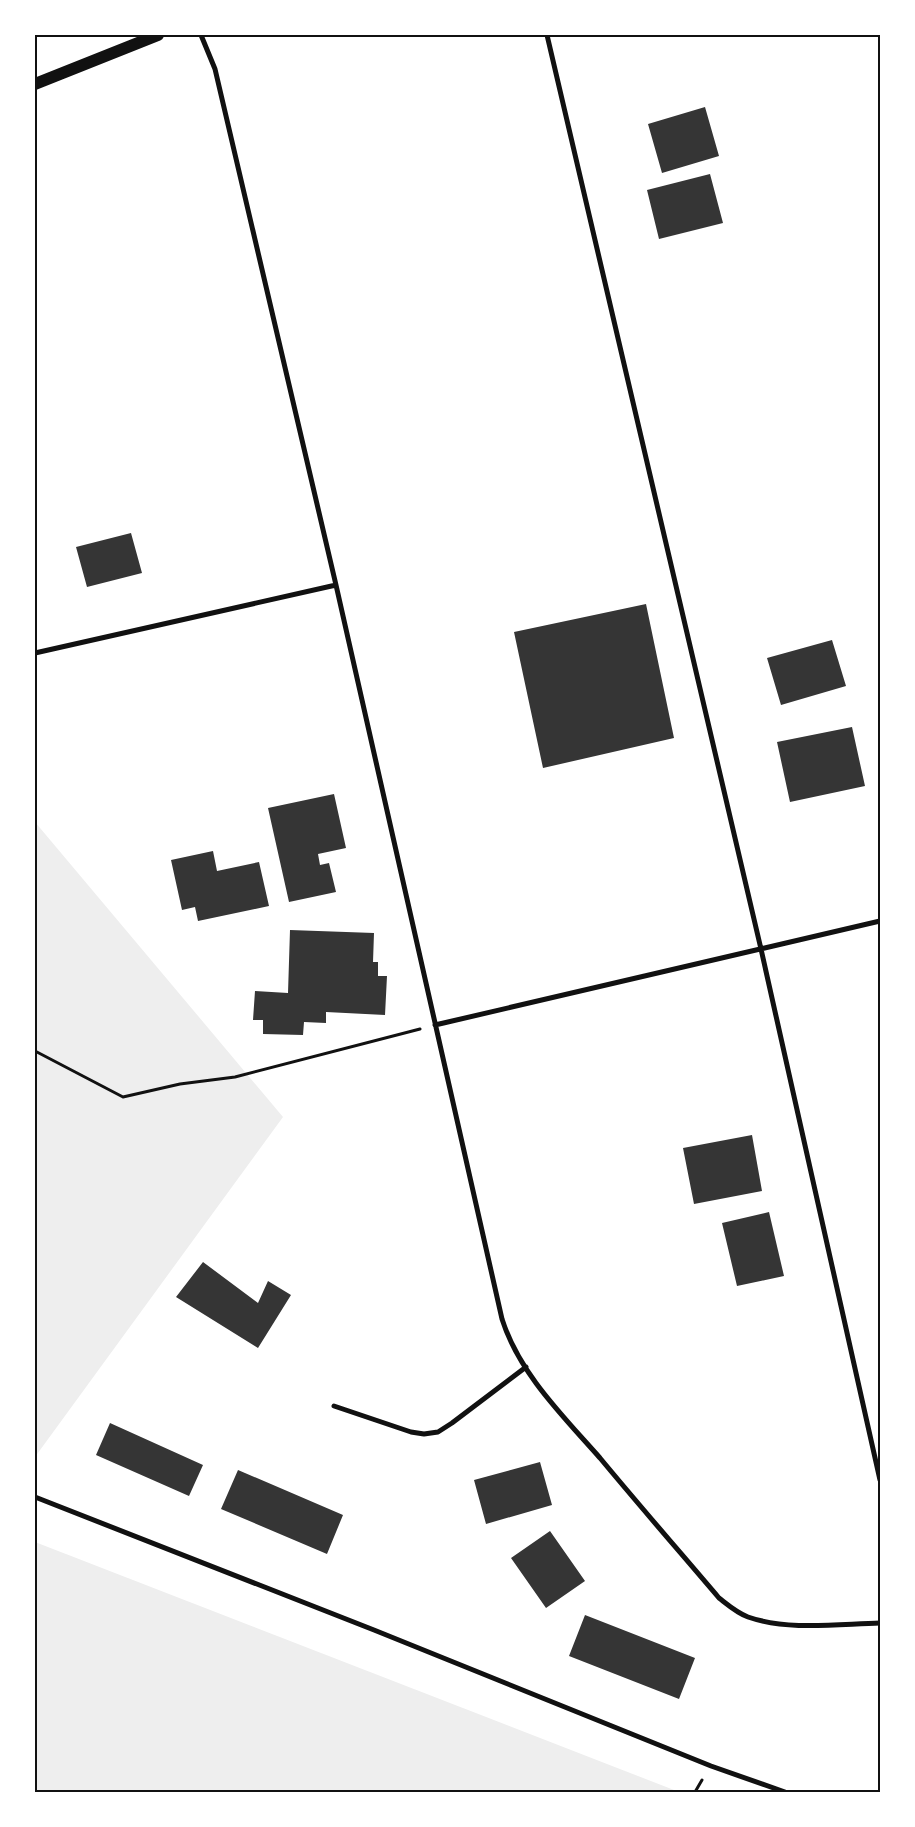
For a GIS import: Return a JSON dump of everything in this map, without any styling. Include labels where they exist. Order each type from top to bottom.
[{"type":"main road","points":[[35,84],[158,35]]},
{"type":"street","points":[[201,35],[215,69],[336,585],[502,1318],[512,1346],[542,1391],[719,1598],[747,1617],[787,1625],[880,1623]]},
{"type":"street","points":[[547,35],[760,949],[880,1480]]},
{"type":"street","points":[[35,654],[336,585]]},
{"type":"street","points":[[435,1025],[880,921]]},
{"type":"street","points":[[334,1406],[411,1432],[424,1434],[438,1432],[526,1368]]},
{"type":"street","points":[[35,1496],[711,1766],[785,1792]]},
{"type":"path","points":[[35,1051],[123,1097],[180,1084],[235,1076],[435,1025]]},
{"type":"shaded area","points":[[35,822],[283,1117],[35,1457]]},
{"type":"shaded area","points":[[35,1542],[674,1790],[674,1792],[35,1792]]},
{"type":"building","points":[[705,107],[719,156],[662,173],[648,124]]},
{"type":"building","points":[[710,174],[723,223],[659,239],[647,190]]},
{"type":"building","points":[[131,533],[142,573],[87,587],[76,547]]},
{"type":"building","points":[[646,604],[674,738],[543,768],[514,632]]},
{"type":"building","points":[[832,640],[846,686],[781,705],[767,658]]},
{"type":"building","points":[[852,727],[865,786],[790,802],[777,742]]},
{"type":"building","points":[[334,794],[346,848],[318,854],[320,865],[329,863],[336,892],[289,902],[268,808]]},
{"type":"building","points":[[213,851],[217,871],[259,862],[269,906],[198,921],[195,907],[182,910],[171,860]]},
{"type":"building","points":[[290,930],[374,933],[373,962],[378,962],[378,976],[387,976],[385,1015],[326,1012],[326,1023],[304,1022],[303,1035],[263,1034],[263,1020],[253,1020],[255,991],[288,993]]},
{"type":"building","points":[[752,1135],[762,1191],[694,1204],[683,1148]]},
{"type":"building","points":[[769,1212],[784,1276],[737,1286],[722,1223]]},
{"type":"building","points":[[203,1262],[258,1303],[268,1281],[291,1295],[258,1348],[176,1297]]},
{"type":"building","points":[[110,1423],[203,1465],[189,1496],[96,1455]]},
{"type":"building","points":[[540,1462],[552,1505],[486,1524],[474,1480]]},
{"type":"building","points":[[238,1470],[343,1515],[327,1554],[221,1509]]},
{"type":"building","points":[[550,1531],[585,1581],[546,1608],[511,1558]]},
{"type":"building","points":[[585,1615],[695,1658],[679,1699],[569,1656]]}]
